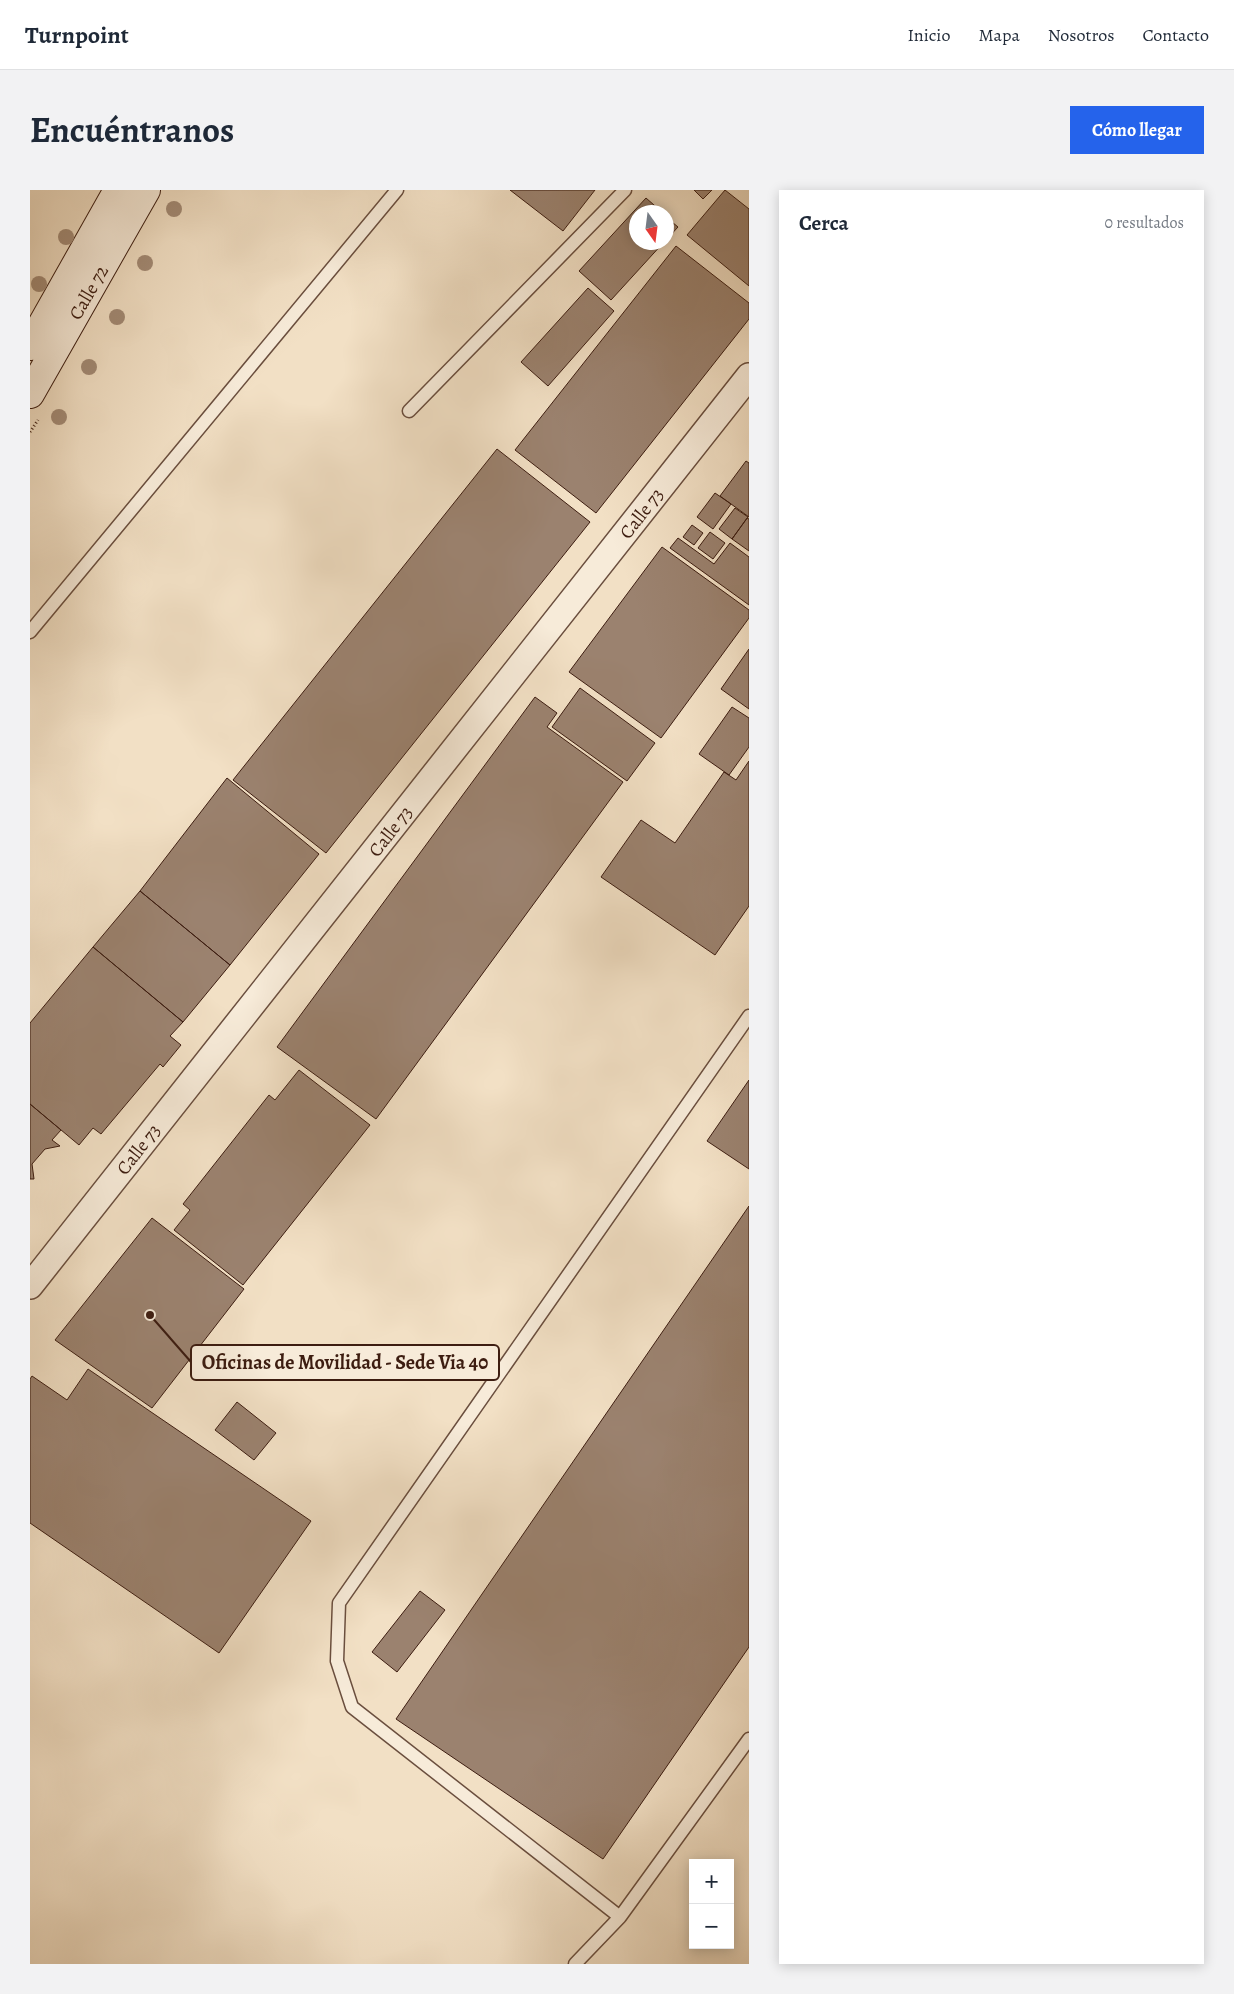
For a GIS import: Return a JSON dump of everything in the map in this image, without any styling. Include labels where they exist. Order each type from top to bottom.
[{"type":"main road","name":"Calle 72","points":[[30,346],[118,190]]},
{"type":"main road","name":"Calle 72","points":[[30,394],[146,190]]},
{"type":"street","name":"Calle 73","points":[[30,1286],[749,376]]},
{"type":"lane","points":[[30,632],[397,190]]},
{"type":"lane","points":[[409,411],[625,190]]},
{"type":"lane","points":[[620,1917],[352,1707],[337,1661],[339,1603],[749,1016]]},
{"type":"lane","points":[[575,1964],[620,1917],[749,1739]]},
{"type":"building","points":[[510,190],[595,190],[563,231]]},
{"type":"building","points":[[694,190],[712,190],[703,199]]},
{"type":"building","points":[[725,190],[749,209],[749,286],[687,235]]},
{"type":"building","points":[[646,198],[654,205],[640,205]]},
{"type":"building","points":[[629,217],[629,250],[657,250],[611,300],[579,271]]},
{"type":"building","points":[[676,246],[749,303],[749,319],[596,513],[515,450]]},
{"type":"building","points":[[588,288],[614,311],[548,386],[521,362]]},
{"type":"building","points":[[497,449],[590,522],[326,853],[233,780]]},
{"type":"building","points":[[746,461],[749,463],[749,517],[720,496]]},
{"type":"building","points":[[715,493],[731,504],[713,529],[697,517]]},
{"type":"building","points":[[735,508],[748,517],[732,539],[719,529]]},
{"type":"building","points":[[747,518],[749,519],[749,551],[732,539]]},
{"type":"building","points":[[692,525],[703,533],[694,545],[683,537]]},
{"type":"building","points":[[710,532],[725,543],[713,559],[698,548]]},
{"type":"building","points":[[678,538],[714,564],[730,543],[749,557],[749,605],[670,548]]},
{"type":"building","points":[[662,547],[749,610],[749,618],[661,738],[569,672]]},
{"type":"building","points":[[749,649],[749,709],[721,689]]},
{"type":"building","points":[[580,688],[655,743],[627,781],[552,727]]},
{"type":"building","points":[[535,697],[557,713],[547,727],[623,782],[376,1119],[277,1047]]},
{"type":"building","points":[[732,707],[749,718],[749,747],[729,775],[699,754]]},
{"type":"building","points":[[749,761],[749,906],[715,955],[601,877],[641,820],[675,843],[724,772],[736,780]]},
{"type":"building","points":[[227,778],[319,854],[230,965],[140,891]]},
{"type":"building","points":[[140,891],[230,965],[183,1022],[93,947]]},
{"type":"building","points":[[93,947],[183,1022],[170,1036],[181,1045],[163,1067],[160,1064],[101,1134],[93,1128],[79,1145],[30,1104],[30,1023]]},
{"type":"building","points":[[299,1070],[370,1125],[243,1285],[174,1230],[190,1210],[183,1204],[269,1095],[275,1100]]},
{"type":"building","points":[[749,1080],[749,1169],[707,1141]]},
{"type":"building","points":[[30,1104],[61,1130],[52,1140],[60,1146],[45,1149],[32,1164],[34,1179],[30,1179]]},
{"type":"building","points":[[749,1206],[749,1647],[603,1859],[396,1719]]},
{"type":"building","points":[[152,1218],[244,1289],[152,1408],[55,1340]]},
{"type":"building","points":[[88,1369],[311,1521],[219,1653],[30,1523],[30,1379],[32,1376],[67,1400]]},
{"type":"building","points":[[237,1402],[276,1433],[254,1460],[215,1430]]},
{"type":"building","points":[[420,1591],[445,1610],[397,1672],[372,1652]]},
{"type":"place","name":"Oficinas de Movilidad - Sede Via 40","points":[[150,1315]]}]
